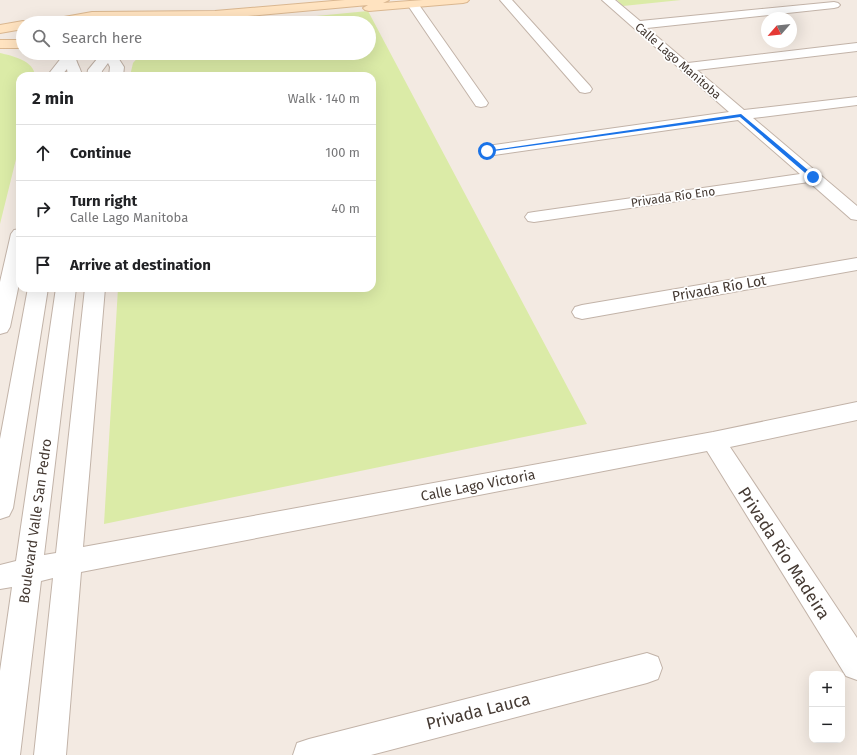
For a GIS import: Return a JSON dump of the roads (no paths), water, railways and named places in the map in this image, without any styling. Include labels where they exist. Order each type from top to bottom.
[{"type":"street","points":[[70,14],[108,12],[215,15],[383,0]]},
{"type":"street","points":[[284,16],[463,0]]},
{"type":"street","points":[[506,0],[585,89]]},
{"type":"street","name":"Calle Lago Manitoba","points":[[608,0],[857,215]]},
{"type":"street","points":[[414,4],[481,103]]},
{"type":"street","points":[[637,25],[834,5]]},
{"type":"street","points":[[108,12],[116,16]]},
{"type":"street","points":[[0,29],[16,26]]},
{"type":"street","points":[[0,44],[16,44]]},
{"type":"street","points":[[685,67],[857,47]]},
{"type":"street","points":[[57,72],[65,60]]},
{"type":"street","points":[[70,60],[76,72]]},
{"type":"street","points":[[95,72],[103,60]]},
{"type":"street","points":[[113,60],[117,67],[116,72]]},
{"type":"street","points":[[487,151],[741,115],[857,101]]},
{"type":"street","name":"Privada Río Eno","points":[[534,218],[813,177]]},
{"type":"street","points":[[0,327],[16,253]]},
{"type":"street","name":"Privada Río Lot","points":[[582,312],[857,264]]},
{"type":"street","points":[[0,508],[37,292]]},
{"type":"street","name":"Boulevard Valle San Pedro","points":[[4,755],[65,292]]},
{"type":"street","points":[[50,755],[67,563],[95,292]]},
{"type":"street","name":"Calle Lago Victoria","points":[[0,577],[99,556],[713,441],[857,411]]},
{"type":"street","name":"Privada Río Madeira","points":[[713,441],[857,665]]},
{"type":"street","name":"Privada Lauca","points":[[309,755],[647,668]]}]
